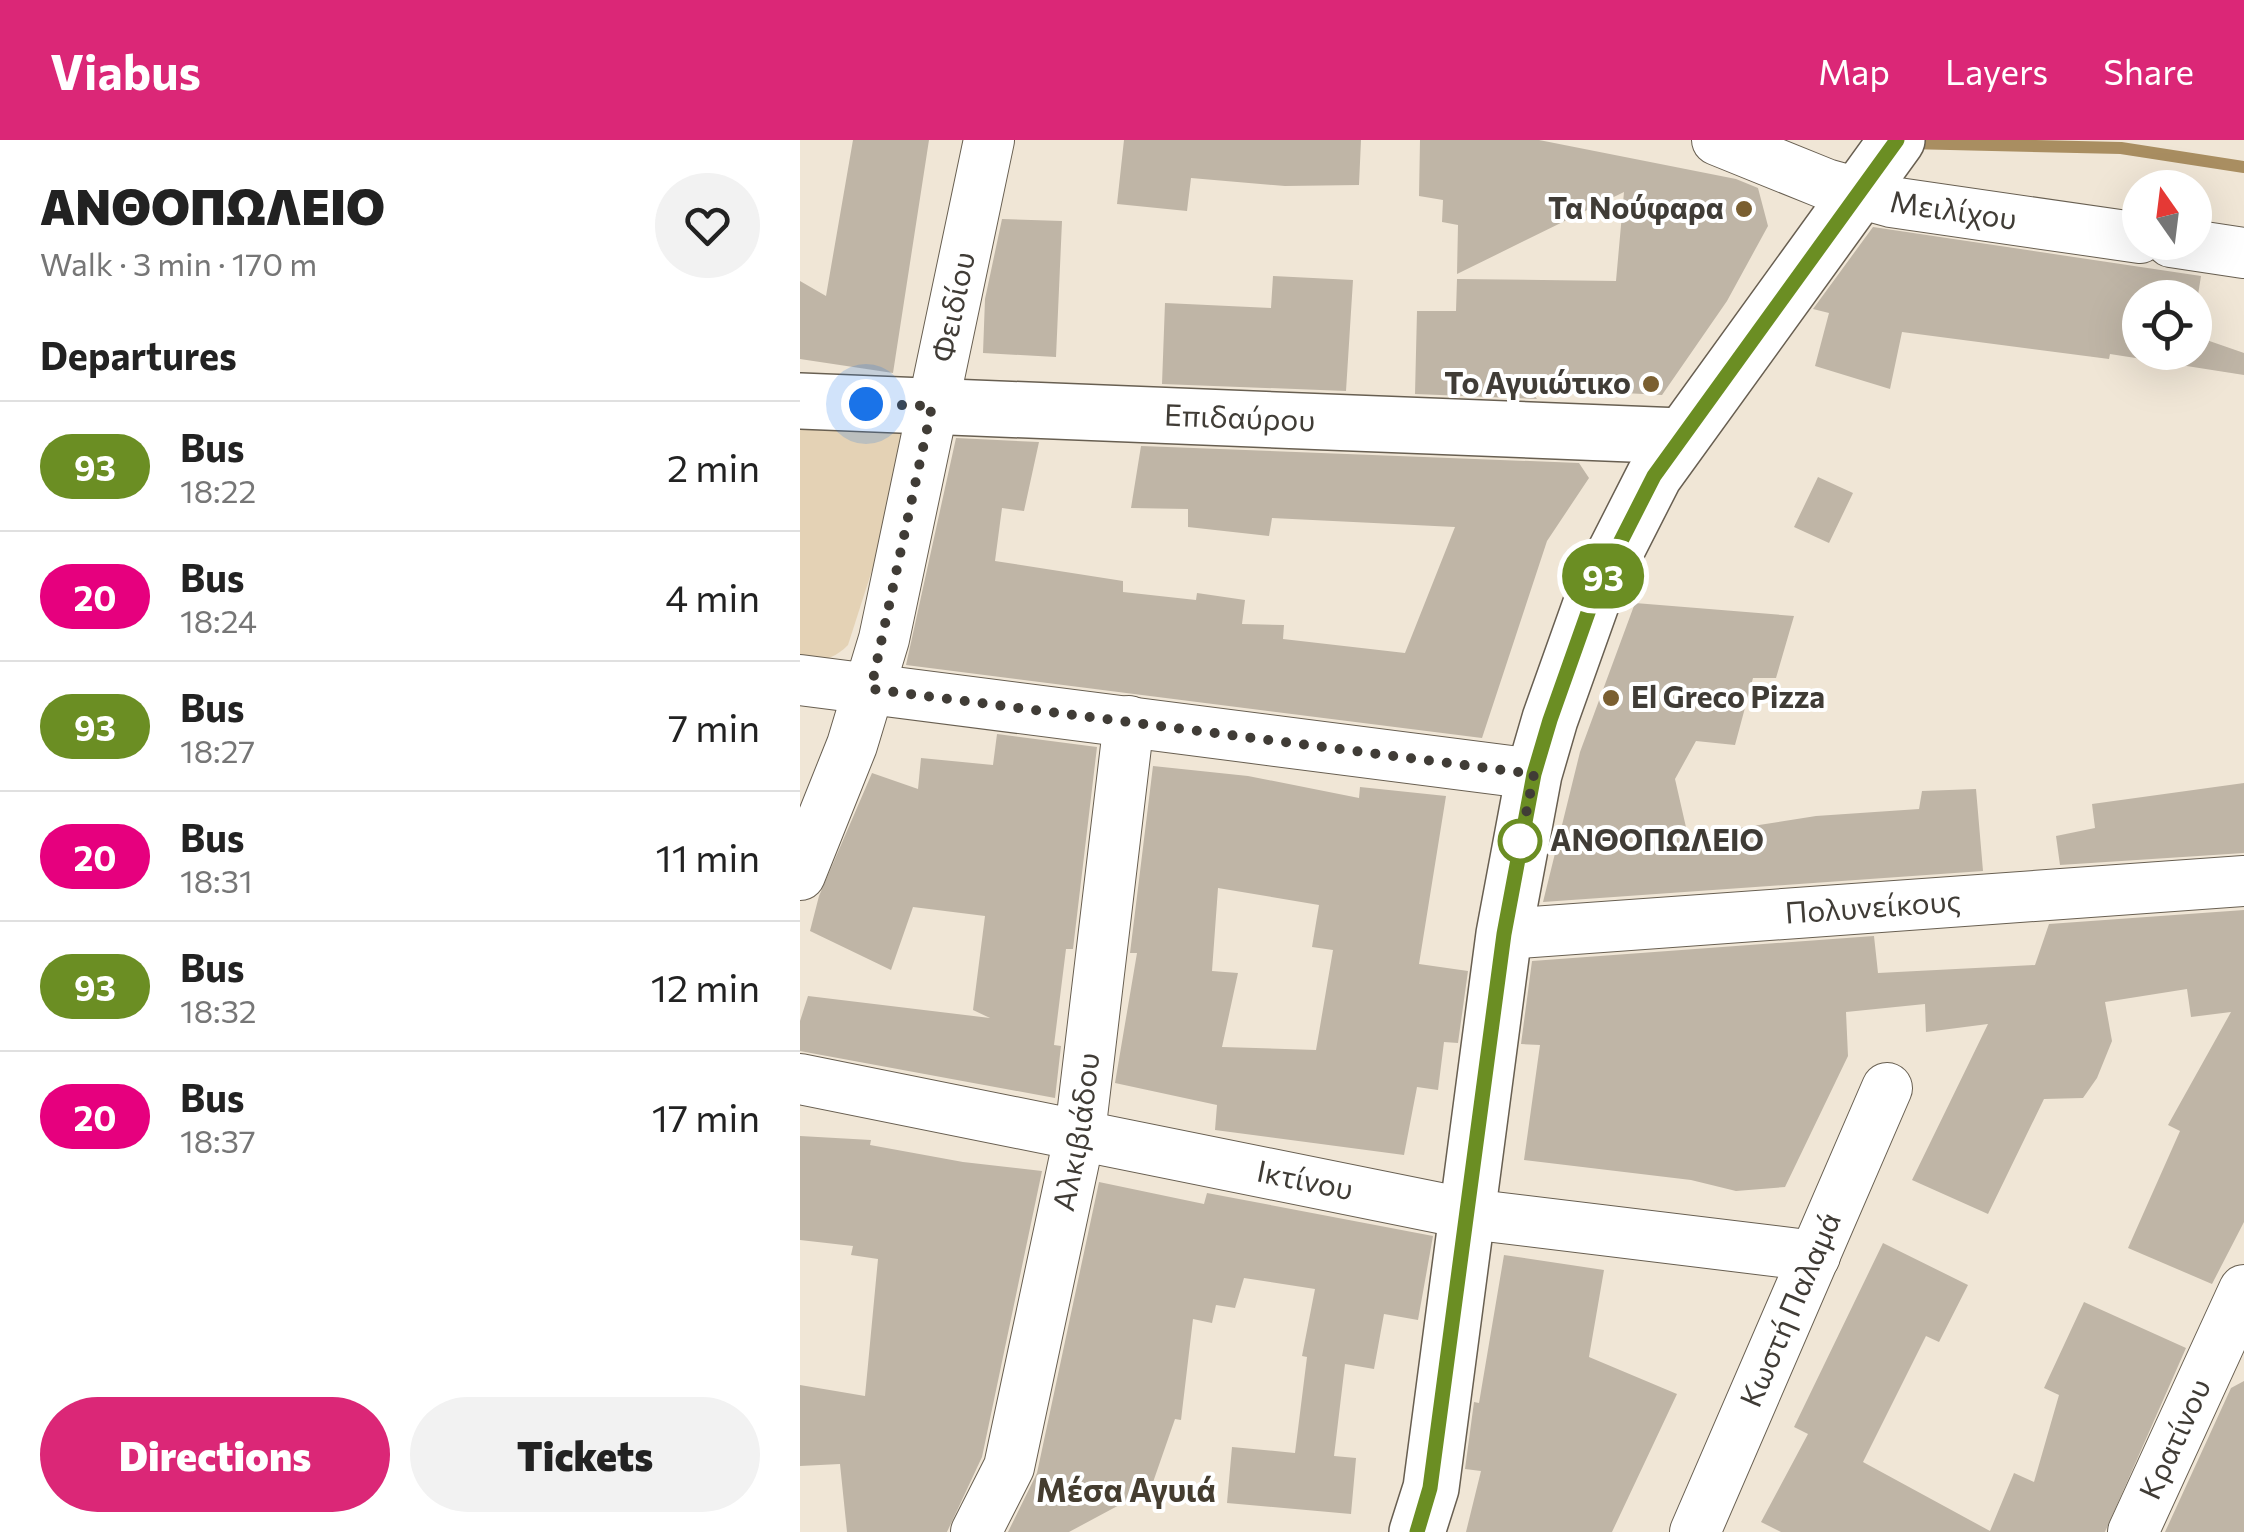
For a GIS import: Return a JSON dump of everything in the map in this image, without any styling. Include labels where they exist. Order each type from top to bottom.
[{"type":"main road","points":[[1417,1532],[1430,1488],[1470,1214],[1504,934],[1534,774],[1596,590],[1654,476],[1897,140]]},
{"type":"main road","name":"Επιδαύρου","points":[[800,401],[1682,436]]},
{"type":"street","name":"Φειδίου","points":[[800,875],[834,796],[871,689],[989,140]]},
{"type":"street","name":"Μειλίχου","points":[[1717,140],[1858,194],[2122,235]]},
{"type":"street","points":[[2212,248],[2244,253]]},
{"type":"street","points":[[800,680],[1534,774]]},
{"type":"street","name":"Αλκιβιάδου","points":[[976,1532],[1010,1468],[1080,1133],[1129,722]]},
{"type":"street","name":"Πολυνείκους","points":[[1504,934],[2244,880]]},
{"type":"street","name":"Ικτίνου","points":[[800,1079],[1470,1214],[1815,1256]]},
{"type":"street","name":"Κωστή Παλαμά","points":[[1695,1532],[1887,1088]]},
{"type":"street","name":"Κρατίνου","points":[[2133,1532],[2233,1346],[2244,1290]]},
{"type":"shaded area","points":[[800,416],[904,418],[882,539],[848,645],[832,657],[820,660],[800,659]]},
{"type":"building","points":[[853,140],[929,140],[893,373],[800,359],[800,281],[826,296]]},
{"type":"building","points":[[1124,140],[1361,140],[1359,185],[1285,186],[1191,178],[1187,211],[1117,204]]},
{"type":"building","points":[[1420,140],[1539,140],[1736,179],[1758,188],[1768,226],[1727,301],[1662,395],[1529,388],[1537,399],[1415,394],[1417,311],[1456,311],[1457,279],[1616,281],[1624,192],[1457,274],[1458,225],[1442,222],[1443,200],[1419,196]]},
{"type":"building","points":[[1002,219],[1062,221],[1056,357],[983,353],[985,299]]},
{"type":"building","points":[[1873,227],[2201,276],[2200,280],[2122,280],[2122,356],[2110,354],[2109,359],[1902,332],[1890,389],[1815,366],[1829,313],[1813,309]]},
{"type":"building","points":[[1273,276],[1353,280],[1346,391],[1162,384],[1165,303],[1271,308]]},
{"type":"building","points":[[2212,342],[2244,353],[2244,375],[2212,370]]},
{"type":"building","points":[[956,438],[1039,442],[1024,511],[1002,508],[995,561],[1123,581],[1123,592],[1196,600],[1197,593],[1245,600],[1242,624],[1284,625],[1283,639],[1405,653],[1455,527],[1272,518],[1269,536],[1188,527],[1188,509],[1131,508],[1141,446],[1579,463],[1589,478],[1547,541],[1482,738],[906,665]]},
{"type":"building","points":[[1818,477],[1853,493],[1829,543],[1794,527]]},
{"type":"building","points":[[1635,603],[1794,616],[1776,678],[1753,678],[1735,745],[1696,741],[1675,779],[1688,836],[1816,816],[1919,809],[1922,791],[1976,789],[1983,871],[1543,902],[1580,752]]},
{"type":"building","points":[[997,734],[1097,747],[1073,949],[1066,949],[1054,1045],[1061,1046],[1055,1098],[800,1051],[800,1021],[808,996],[990,1018],[973,1010],[985,916],[913,907],[891,970],[810,931],[819,896],[872,773],[918,789],[921,758],[993,765]]},
{"type":"building","points":[[1153,766],[1248,776],[1359,798],[1360,787],[1446,796],[1419,964],[1468,971],[1458,1043],[1444,1042],[1438,1090],[1417,1087],[1404,1155],[1215,1130],[1217,1105],[1115,1083],[1137,953],[1130,953]],"holes":[[[1218,888],[1319,905],[1312,947],[1333,950],[1316,1050],[1222,1047],[1238,973],[1212,971]]]},
{"type":"building","points":[[2244,783],[2244,853],[2060,865],[2056,836],[2095,828],[2092,804]]},
{"type":"building","points":[[2244,910],[2244,1222],[2212,1284],[2128,1248],[2180,1131],[2168,1125],[2231,1012],[2191,1017],[2187,989],[2105,1002],[2112,1041],[2097,1078],[2083,1098],[2044,1099],[1988,1214],[1912,1180],[1988,1024],[1926,1032],[1925,1004],[1846,1012],[1848,1056],[1785,1187],[1736,1191],[1691,1180],[1524,1160],[1540,1045],[1521,1044],[1532,961],[1874,936],[1878,973],[2035,965],[2049,924]]},
{"type":"building","points":[[800,1136],[871,1140],[870,1145],[963,1162],[1042,1171],[982,1457],[947,1532],[847,1532],[840,1464],[800,1466],[800,1385],[865,1396],[878,1259],[851,1255],[853,1246],[800,1240]]},
{"type":"building","points":[[1099,1182],[1204,1204],[1207,1193],[1433,1236],[1418,1320],[1384,1314],[1374,1369],[1345,1364],[1334,1456],[1356,1458],[1351,1514],[1227,1503],[1232,1447],[1295,1453],[1307,1357],[1302,1356],[1315,1289],[1244,1278],[1235,1308],[1216,1305],[1212,1323],[1193,1319],[1181,1420],[1175,1419],[1151,1488],[1069,1532],[1008,1532],[1037,1473]]},
{"type":"building","points":[[1883,1243],[1968,1285],[1939,1342],[1926,1336],[1863,1462],[1990,1531],[2014,1473],[2034,1482],[2059,1395],[2044,1388],[2084,1302],[2186,1348],[2105,1532],[1781,1532],[1761,1522],[1808,1434],[1794,1427]]},
{"type":"building","points":[[1504,1255],[1604,1270],[1589,1357],[1677,1394],[1612,1532],[1466,1532],[1481,1471],[1465,1469],[1474,1402],[1479,1403]]},
{"type":"building","points":[[2244,1381],[2244,1532],[2165,1532],[2231,1388]]},
{"type":"waterway","points":[[1908,143],[2121,148],[2244,167]]},
{"type":"bus line","name":"93","points":[[1417,1532],[1430,1488],[1470,1214],[1504,934],[1534,774],[1550,720],[1596,590],[1654,476],[1897,140]]},
{"type":"place","name":"Τα Νούφαρα","points":[[1744,209]]},
{"type":"place","name":"Το Αγυιώτικο","points":[[1651,384]]},
{"type":"place","name":"El Greco Pizza","points":[[1611,698]]},
{"type":"place","name":"ΑΝΘΟΠΩΛΕΙΟ","points":[[1520,841]]},
{"type":"district","name":"Μέσα Αγυιά","points":[[1126,1491]]},
{"type":"route","points":[[866,404],[932,406],[871,689],[1534,774],[1518,854],[1520,841]]}]
